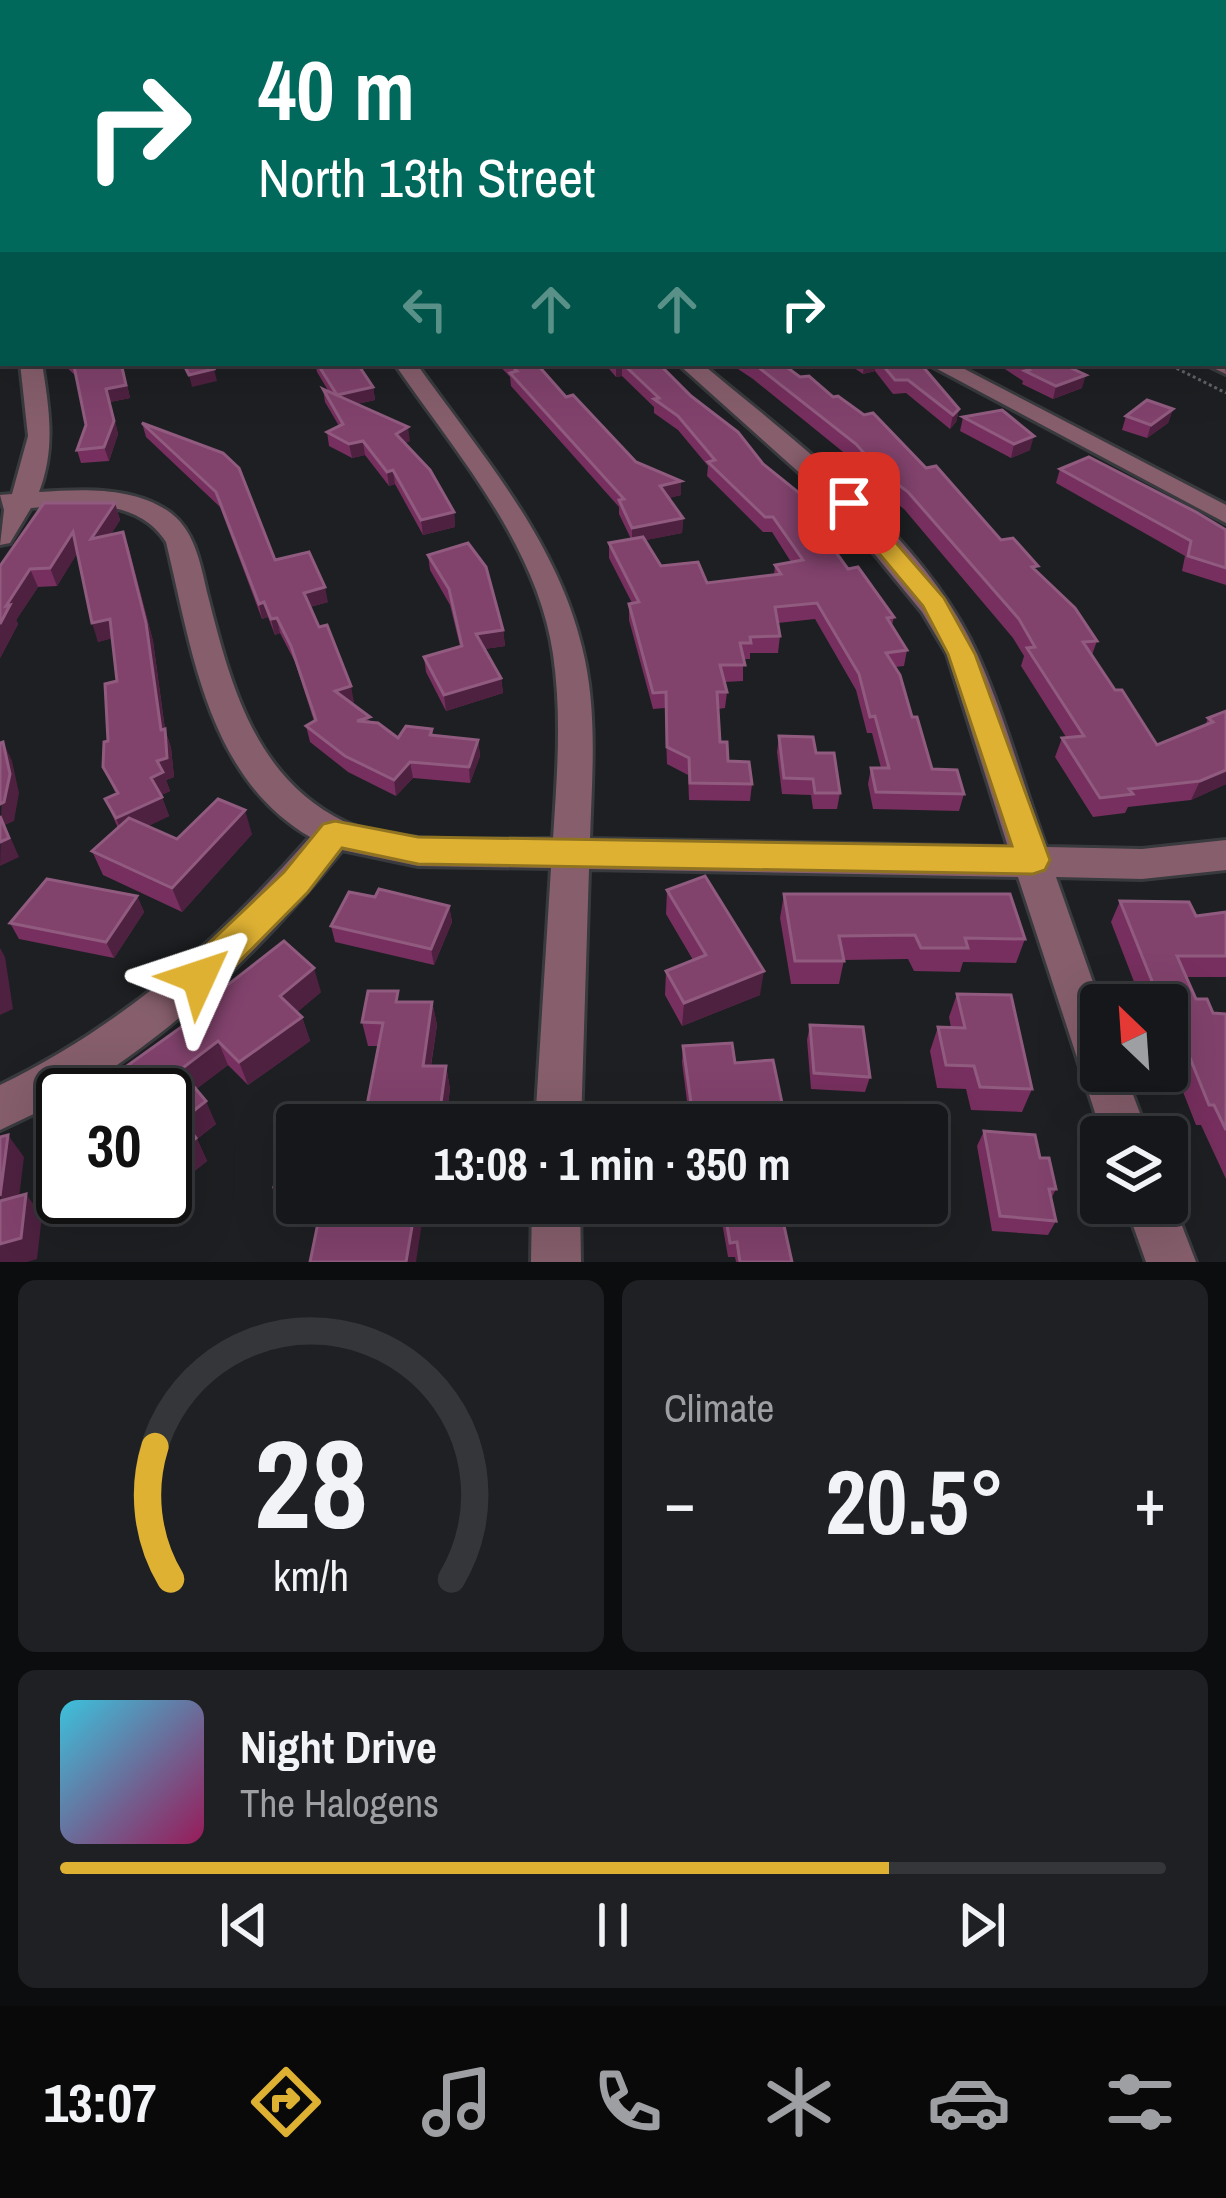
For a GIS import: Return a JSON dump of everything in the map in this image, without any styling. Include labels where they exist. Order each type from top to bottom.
[{"type":"street","points":[[0,537],[12,502],[41,449],[31,366]]},
{"type":"street","points":[[408,366],[526,537],[560,616],[577,731],[559,1104]]},
{"type":"street","points":[[691,366],[836,490],[894,550],[935,603],[962,654],[1080,1005]]},
{"type":"street","points":[[943,366],[1226,515]]},
{"type":"street","points":[[12,502],[116,502],[147,509],[167,521],[180,542],[226,708],[246,759],[284,801],[335,833],[418,850],[572,854],[1142,864],[1226,855]]},
{"type":"street","points":[[0,1108],[68,1074],[166,1005],[231,950],[335,833]]},
{"type":"street","points":[[556,1224],[556,1262]]},
{"type":"street","points":[[1157,1224],[1171,1262]]},
{"type":"path","points":[[1172,366],[1226,393]]},
{"type":"building","points":[[74,366],[122,366],[126,385],[106,389],[114,421],[104,447],[77,450],[86,425]]},
{"type":"building","points":[[184,366],[214,369],[189,375]]},
{"type":"building","points":[[319,366],[359,366],[373,387],[337,395]]},
{"type":"building","points":[[512,366],[539,366],[636,462],[681,481],[660,486],[683,518],[632,528],[619,500],[624,499],[510,373],[517,371]]},
{"type":"building","points":[[625,366],[661,366],[738,432],[763,464],[803,496],[831,528],[819,529],[848,569],[858,567],[894,617],[887,618],[907,650],[886,653],[900,675],[912,717],[917,717],[932,769],[957,770],[964,794],[876,792],[871,768],[889,768],[875,716],[870,717],[859,674],[817,603],[775,607],[780,636],[750,637],[751,643],[740,643],[745,665],[720,665],[727,692],[717,692],[720,742],[727,742],[728,761],[749,762],[752,784],[690,783],[689,758],[667,747],[666,692],[653,693],[629,604],[639,602],[609,543],[643,537],[661,566],[698,562],[707,583],[781,574],[775,565],[803,560],[773,517],[765,517],[708,462],[715,460],[678,416],[654,399],[659,398]]},
{"type":"building","points":[[757,366],[785,366],[800,377],[809,376],[864,415],[873,413],[926,468],[936,466],[1001,540],[1013,538],[1038,566],[1032,567],[1075,608],[1097,641],[1083,642],[1115,690],[1122,690],[1157,745],[1213,722],[1208,718],[1226,711],[1226,770],[1200,781],[1129,789],[1133,794],[1100,798],[1062,738],[1084,736],[1027,648],[1035,647],[1019,619],[908,492]]},
{"type":"building","points":[[883,366],[921,366],[959,409],[953,415],[908,380],[895,380]]},
{"type":"building","points":[[1023,366],[1066,366],[1086,375],[1056,386],[1025,371],[1029,370]]},
{"type":"building","points":[[323,389],[408,427],[396,434],[430,470],[454,512],[421,520],[393,470],[387,472],[363,441],[349,444],[327,432],[343,424]]},
{"type":"building","points":[[1147,400],[1173,409],[1151,425],[1126,416]]},
{"type":"building","points":[[1002,410],[1034,436],[1014,444],[963,417]]},
{"type":"building","points":[[142,423],[223,453],[239,468],[275,560],[309,552],[325,587],[304,593],[319,627],[327,625],[351,686],[335,691],[370,717],[357,721],[378,723],[398,738],[406,726],[432,729],[430,735],[478,740],[469,767],[410,762],[394,780],[345,756],[306,726],[316,720],[291,646],[277,618],[271,619],[264,602],[259,604],[216,492]]},
{"type":"building","points":[[1089,457],[1226,530],[1226,568],[1188,556],[1191,541],[1060,469]]},
{"type":"building","points":[[44,503],[115,503],[91,539],[123,532],[146,623],[167,758],[157,761],[163,772],[151,778],[162,797],[116,818],[105,799],[118,793],[103,767],[104,742],[108,741],[105,684],[117,681],[110,619],[92,623],[73,532],[50,568],[30,569],[0,624],[0,566]]},
{"type":"building","points":[[468,543],[486,567],[503,630],[476,634],[501,678],[444,695],[424,657],[462,646],[449,589],[428,555]]},
{"type":"building","points":[[779,736],[813,737],[816,753],[834,753],[840,793],[815,793],[813,779],[784,778]]},
{"type":"building","points":[[0,743],[10,774],[0,804]]},
{"type":"building","points":[[218,799],[245,810],[172,888],[92,851],[129,818],[177,839]]},
{"type":"building","points":[[0,816],[9,838],[0,842]]},
{"type":"building","points":[[705,876],[764,971],[684,1003],[666,971],[706,955],[667,890]]},
{"type":"building","points":[[47,879],[137,896],[106,942],[10,923]]},
{"type":"building","points":[[379,889],[449,906],[431,949],[331,926],[349,892],[375,897]]},
{"type":"building","points":[[784,894],[1010,894],[1025,939],[965,938],[968,948],[921,948],[915,935],[839,936],[844,961],[795,961]]},
{"type":"building","points":[[1120,901],[1189,902],[1196,916],[1226,912],[1226,956],[1177,956],[1196,999],[1207,999],[1213,1013],[1226,1014],[1226,1130],[1214,1105],[1209,1105],[1188,1053],[1188,984],[1153,984]]},
{"type":"building","points":[[284,941],[314,968],[280,996],[302,1017],[239,1062],[218,1041],[183,1068],[124,1068],[187,1023],[184,1019]]},
{"type":"building","points":[[368,991],[398,991],[396,1002],[432,1002],[423,1066],[446,1066],[441,1104],[367,1104],[383,1023],[362,1022]]},
{"type":"building","points":[[957,994],[1011,995],[1032,1089],[980,1087],[974,1066],[946,1065],[938,1027],[965,1028]]},
{"type":"building","points":[[810,1025],[863,1027],[870,1077],[814,1073]]},
{"type":"building","points":[[732,1043],[735,1063],[773,1060],[782,1103],[691,1104],[683,1046]]},
{"type":"building","points":[[192,1084],[206,1101],[192,1112]]},
{"type":"building","points":[[984,1131],[1035,1135],[1040,1158],[1049,1158],[1056,1221],[1000,1216]]},
{"type":"building","points":[[8,1135],[0,1196],[0,1137]]},
{"type":"building","points":[[26,1194],[21,1238],[0,1244],[0,1201]]},
{"type":"building","points":[[318,1224],[412,1224],[406,1262],[310,1262]]},
{"type":"building","points":[[727,1224],[784,1224],[792,1262],[740,1262],[737,1242],[730,1243]]},
{"type":"route","points":[[199,977],[296,882],[335,833],[418,850],[1033,860],[962,654],[935,603],[849,503]]}]
